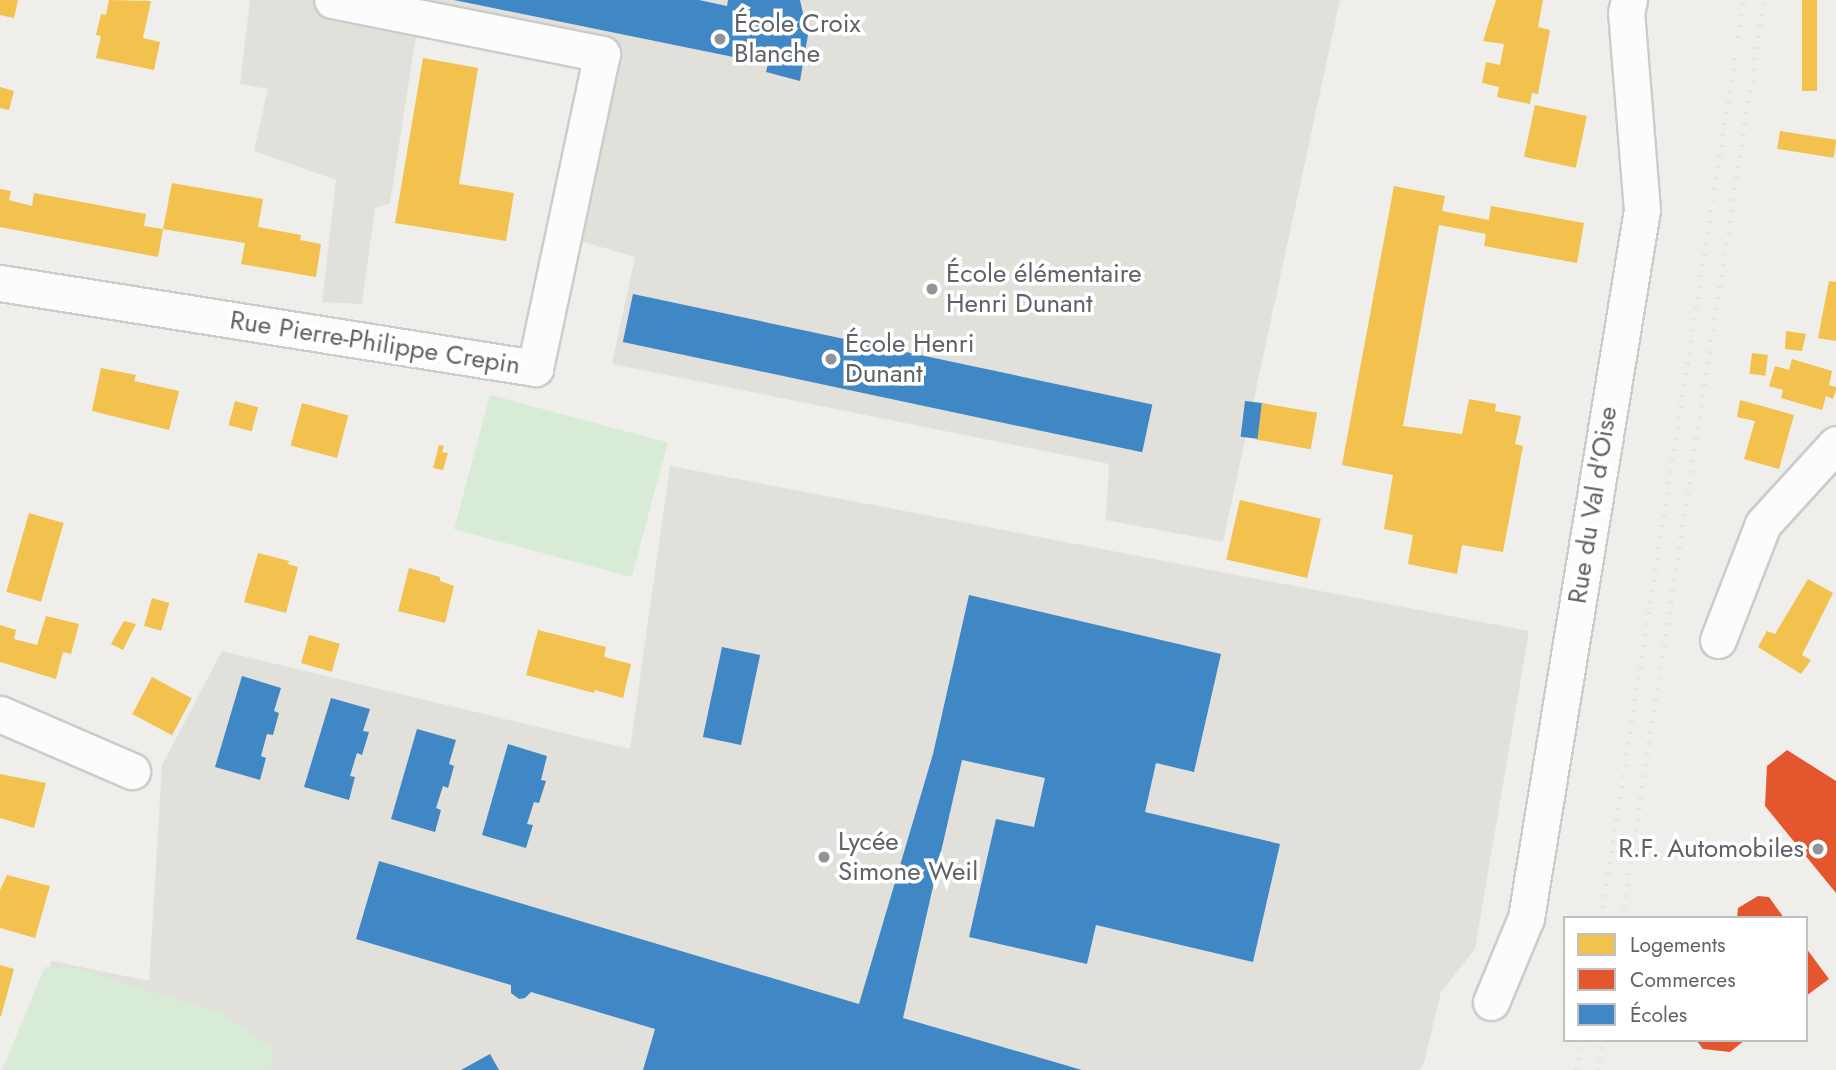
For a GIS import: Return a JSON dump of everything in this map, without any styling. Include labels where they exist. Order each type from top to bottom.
[{"type":"street","name":"Rue Pierre-Philippe Crepin","points":[[0,283],[535,368],[602,54],[332,0]]},
{"type":"street","name":"Rue du Val d'Oise","points":[[1491,1002],[1526,918],[1642,210],[1626,13],[1629,0]]},
{"type":"street","points":[[1718,639],[1763,524],[1836,444]]},
{"type":"street","points":[[0,714],[132,771]]},
{"type":"shaded area","points":[[250,0],[1340,0],[1223,542],[1106,520],[1109,464],[612,364],[635,257],[577,240],[614,47],[420,9],[390,203],[375,208],[362,304],[322,302],[336,180],[254,151],[268,89],[240,84]]},
{"type":"shaded area","name":"Lycée Simone Weil","points":[[670,466],[1529,631],[1475,949],[1441,992],[1424,1063],[1419,1070],[2,1070],[52,961],[149,981],[162,765],[222,651],[630,749]]},
{"type":"green space","points":[[490,395],[668,443],[632,577],[454,529]]},
{"type":"green space","points":[[45,967],[75,968],[221,1013],[274,1050],[271,1070],[2,1070]]},
{"type":"building: Logements","points":[[0,0],[18,0],[14,18],[0,15]]},
{"type":"building: Logements","points":[[109,0],[151,1],[143,38],[160,42],[154,70],[96,58],[101,36],[96,35],[101,14],[106,15]]},
{"type":"building: Logements","points":[[1496,0],[1543,0],[1538,27],[1550,30],[1538,94],[1532,93],[1530,104],[1497,97],[1499,87],[1482,83],[1486,62],[1500,65],[1504,44],[1483,41]]},
{"type":"building: Logements","points":[[1802,0],[1817,0],[1817,91],[1802,91]]},
{"type":"building: Logements","points":[[423,58],[478,68],[459,184],[514,193],[506,241],[395,223]]},
{"type":"building: Logements","points":[[0,87],[14,91],[9,110],[0,108]]},
{"type":"building: Logements","points":[[1535,105],[1587,116],[1576,168],[1524,157]]},
{"type":"building: Logements","points":[[1780,131],[1836,140],[1833,158],[1777,149]]},
{"type":"building: Logements","points":[[172,183],[263,199],[258,227],[301,235],[300,240],[321,244],[316,277],[241,264],[245,243],[163,229]]},
{"type":"building: Logements","points":[[1394,186],[1445,196],[1442,211],[1489,220],[1491,206],[1584,223],[1577,263],[1484,246],[1486,234],[1439,225],[1403,426],[1462,434],[1469,399],[1496,404],[1495,411],[1521,416],[1515,444],[1523,446],[1503,552],[1462,545],[1457,574],[1408,564],[1413,535],[1384,529],[1393,475],[1342,465]]},
{"type":"building: Logements","points":[[0,189],[11,191],[9,200],[32,206],[34,193],[146,214],[144,226],[163,229],[158,257],[0,227]]},
{"type":"building: Logements","points":[[1829,281],[1836,282],[1836,341],[1818,338]]},
{"type":"building: Logements","points":[[1786,331],[1806,334],[1802,351],[1785,349]]},
{"type":"building: Logements","points":[[1752,353],[1768,355],[1765,376],[1749,374]]},
{"type":"building: Logements","points":[[1792,359],[1832,371],[1829,385],[1836,387],[1836,390],[1833,399],[1826,396],[1822,410],[1781,398],[1783,390],[1769,386],[1775,366],[1789,370]]},
{"type":"building: Logements","points":[[101,368],[136,375],[134,381],[179,391],[169,430],[92,411]]},
{"type":"building: Logements","points":[[1740,400],[1794,415],[1779,469],[1744,459],[1755,421],[1737,417]]},
{"type":"building: Logements","points":[[235,401],[258,407],[252,431],[229,425]]},
{"type":"building: Logements","points":[[302,403],[348,415],[337,458],[291,446]]},
{"type":"building: Logements","points":[[1262,403],[1317,413],[1311,449],[1256,439]]},
{"type":"building: Logements","points":[[439,445],[444,446],[442,452],[448,453],[443,470],[433,468]]},
{"type":"building: Logements","points":[[1240,500],[1321,519],[1307,578],[1226,559]]},
{"type":"building: Logements","points":[[29,513],[64,523],[41,602],[6,592]]},
{"type":"building: Logements","points":[[258,553],[289,561],[288,564],[298,567],[286,613],[244,602]]},
{"type":"building: Logements","points":[[409,568],[440,577],[440,581],[454,586],[445,623],[398,611]]},
{"type":"building: Logements","points":[[1808,579],[1833,593],[1802,655],[1811,660],[1801,674],[1758,647],[1767,631],[1775,634]]},
{"type":"building: Logements","points":[[152,598],[169,603],[161,631],[144,626]]},
{"type":"building: Logements","points":[[46,616],[79,624],[71,654],[63,652],[56,679],[0,662],[0,625],[16,630],[14,639],[37,645]]},
{"type":"building: Logements","points":[[124,621],[136,624],[123,650],[111,644]]},
{"type":"building: Logements","points":[[538,630],[606,647],[604,657],[631,664],[623,698],[526,675]]},
{"type":"building: Logements","points":[[309,635],[340,644],[332,672],[301,663]]},
{"type":"building: Logements","points":[[152,677],[192,698],[172,735],[132,714]]},
{"type":"building: Logements","points":[[0,774],[46,783],[34,828],[0,818]]},
{"type":"building: Logements","points":[[7,875],[50,886],[35,938],[0,928],[0,890]]},
{"type":"building: Logements","points":[[0,965],[14,969],[1,1016],[0,1016]]},
{"type":"building: Commerces","name":"R.F. Automobiles","points":[[1787,750],[1836,781],[1836,893],[1765,806],[1767,766]]},
{"type":"building: Commerces","points":[[1758,896],[1769,897],[1783,916],[1737,916],[1738,908]]},
{"type":"building: Commerces","points":[[1808,951],[1829,979],[1808,995]]},
{"type":"building: Commerces","points":[[1698,1042],[1742,1042],[1730,1052],[1703,1049]]},
{"type":"building: Écoles","name":"École Croix Blanche","points":[[454,0],[699,0],[727,6],[728,0],[800,0],[808,35],[800,81],[766,72],[768,64]]},
{"type":"building: Écoles","name":"École Henri Dunant","points":[[633,294],[1152,404],[1142,452],[623,342]]},
{"type":"building: Écoles","points":[[1245,401],[1262,403],[1257,439],[1241,437]]},
{"type":"building: Écoles","points":[[969,595],[1221,654],[1194,772],[1156,763],[1145,812],[1280,844],[1253,962],[1096,925],[1087,964],[969,937],[996,819],[1034,827],[1045,778],[962,760],[903,1018],[1082,1070],[643,1070],[655,1029],[531,992],[525,998],[519,999],[511,993],[511,985],[356,939],[379,861],[859,1004],[933,754]]},
{"type":"building: Écoles","points":[[722,647],[760,655],[741,745],[703,737]]},
{"type":"building: Écoles","points":[[242,676],[281,688],[274,711],[279,713],[273,735],[267,734],[261,756],[266,758],[260,780],[215,767]]},
{"type":"building: Écoles","points":[[331,698],[370,709],[363,731],[369,732],[362,755],[357,753],[350,776],[355,777],[349,800],[304,787]]},
{"type":"building: Écoles","points":[[417,729],[456,740],[449,764],[454,766],[448,788],[443,786],[436,808],[441,810],[435,832],[391,819]]},
{"type":"building: Écoles","points":[[508,744],[547,756],[541,780],[546,781],[539,803],[534,802],[527,824],[533,825],[526,848],[482,835]]},
{"type":"building: Écoles","points":[[490,1054],[499,1070],[461,1070]]},
{"type":"railway","points":[[1601,916],[1744,0]]},
{"type":"railway","points":[[1622,916],[1764,0]]},
{"type":"railway","points":[[1577,1070],[1582,1042]]},
{"type":"railway","points":[[1598,1070],[1603,1042]]},
{"type":"place","name":"École Croix Blanche","points":[[720,39]]},
{"type":"place","name":"École élémentaire Henri Dunant","points":[[932,289]]},
{"type":"place","name":"École Henri Dunant","points":[[831,359]]},
{"type":"place","name":"R.F. Automobiles","points":[[1818,849]]},
{"type":"place","name":"Lycée Simone Weil","points":[[824,857]]}]
